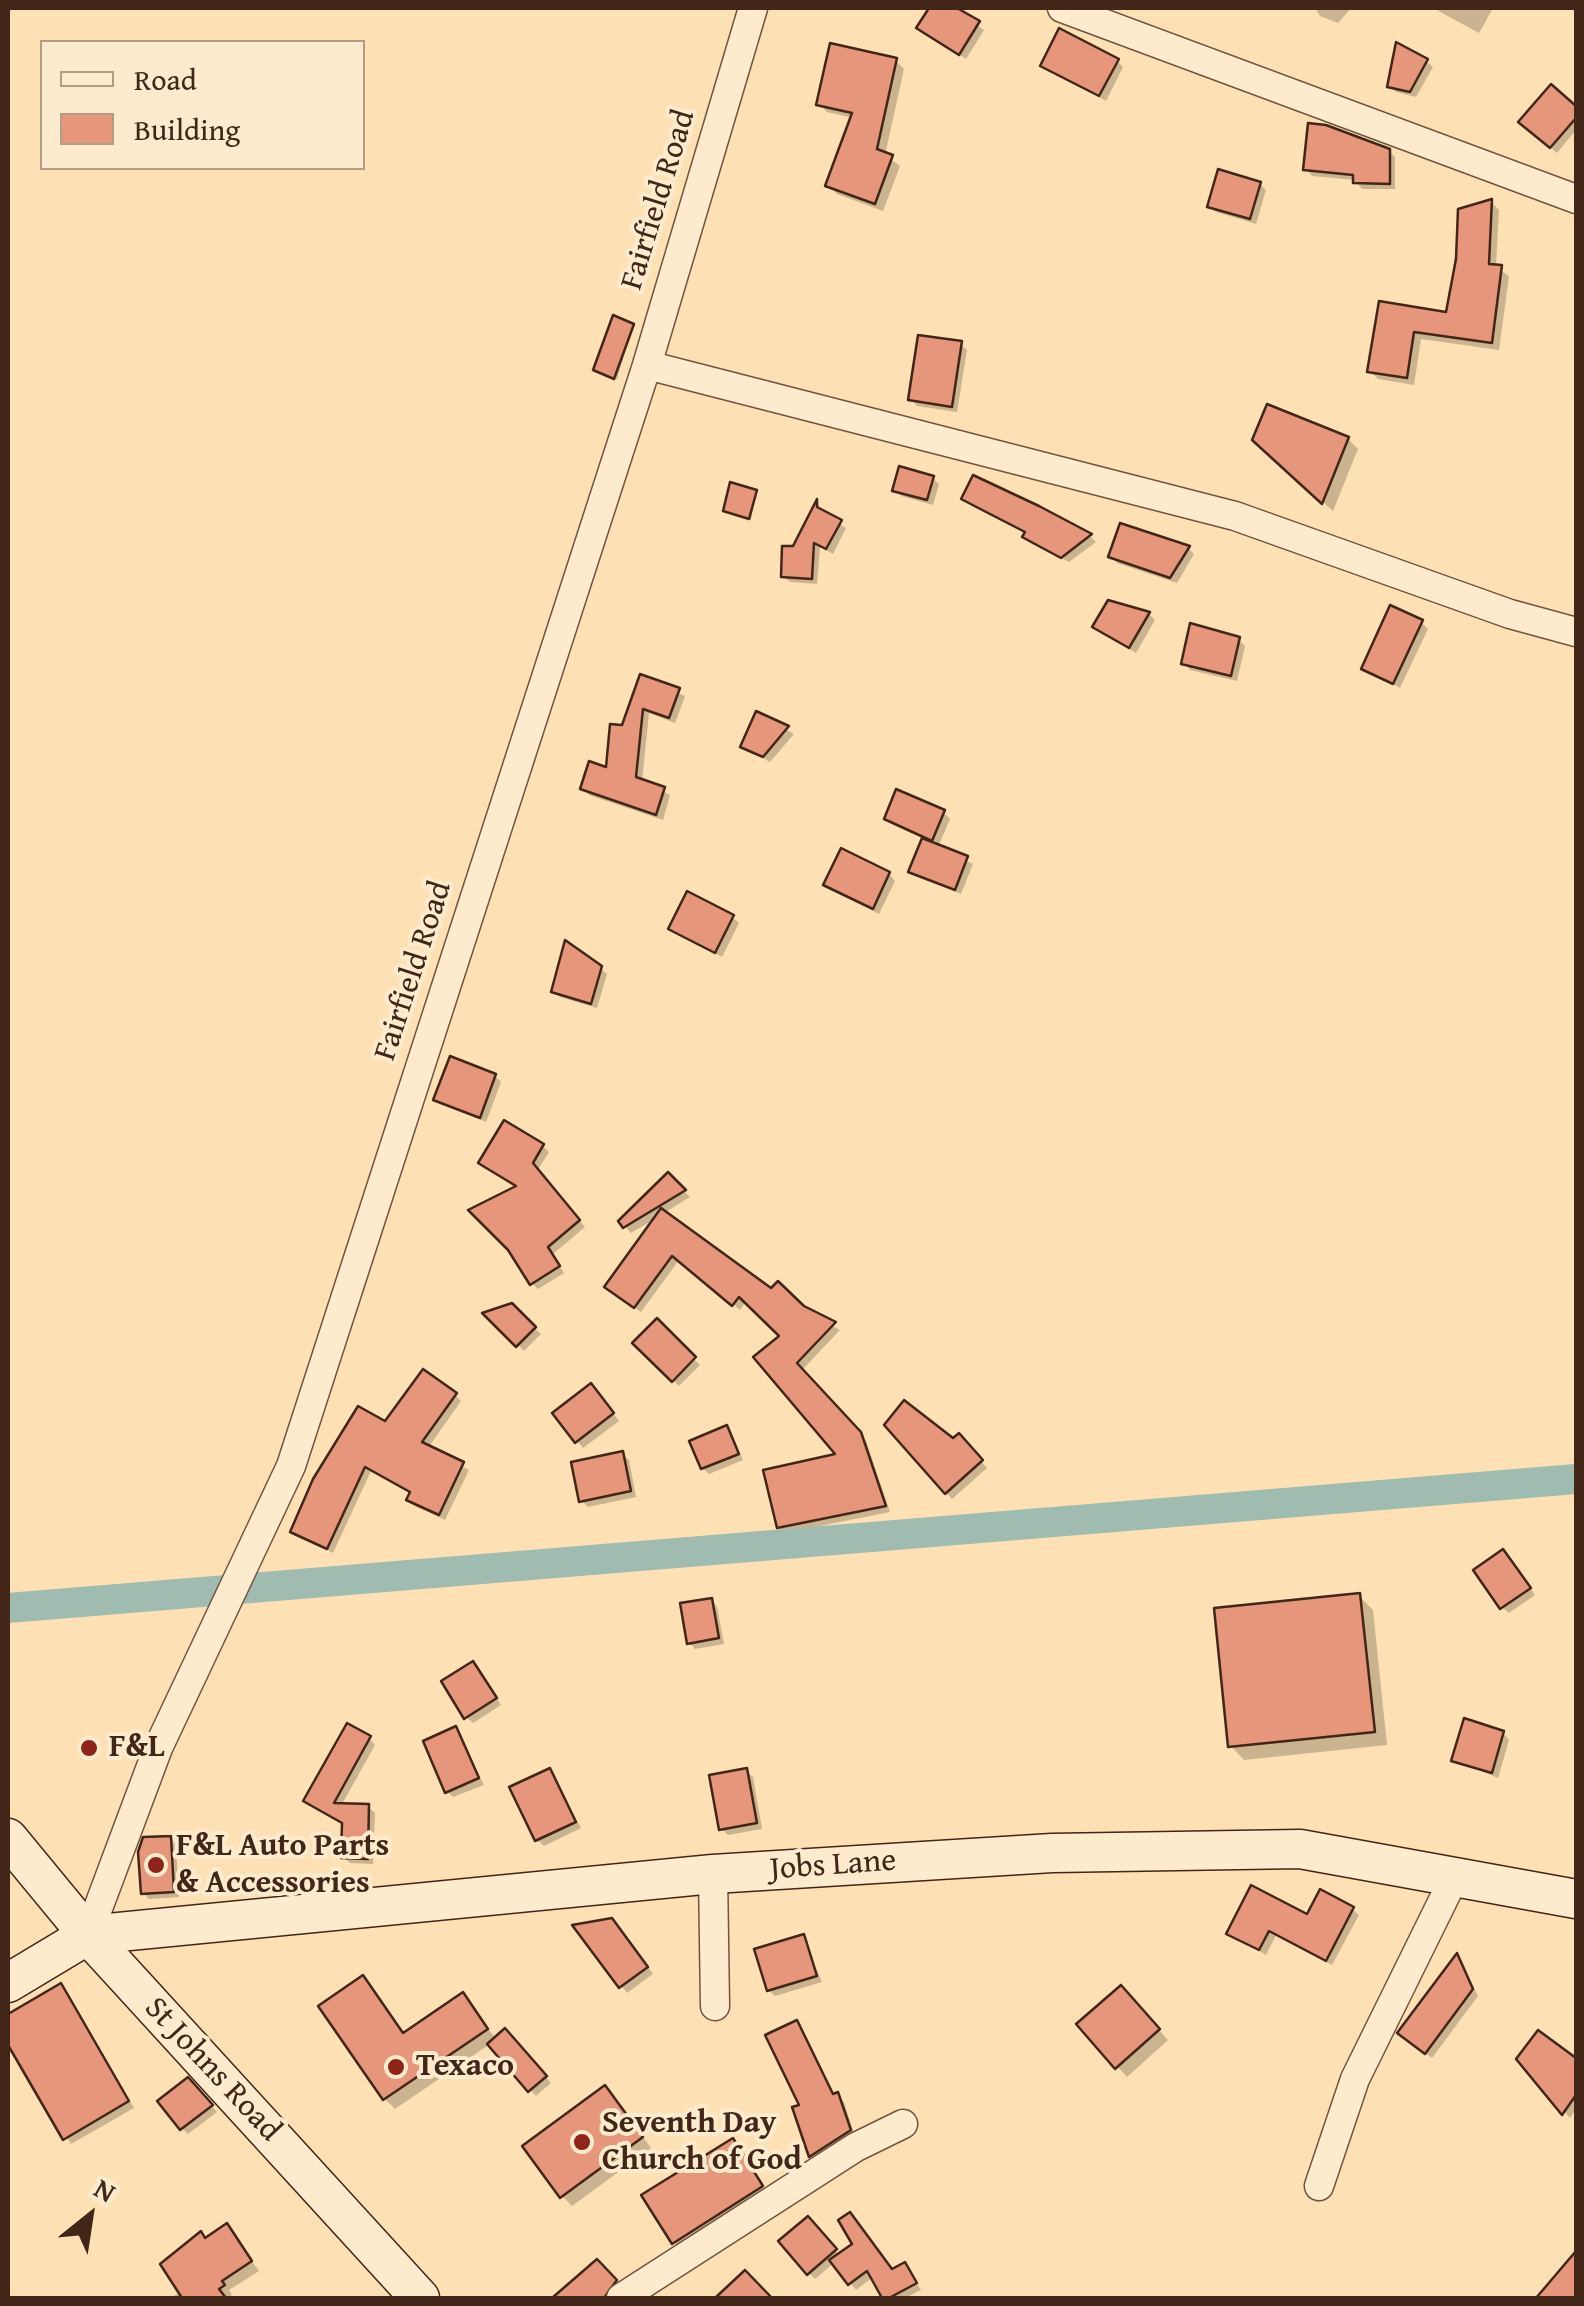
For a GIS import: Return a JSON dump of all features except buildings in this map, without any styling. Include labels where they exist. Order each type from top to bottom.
[{"type":"street","name":"Fairfield Road","points":[[88,1935],[158,1748],[291,1466],[647,365],[753,8]]},
{"type":"street","points":[[1062,8],[1576,199]]},
{"type":"street","points":[[647,365],[1235,516],[1510,614],[1576,632]]},
{"type":"street","name":"St Johns Road","points":[[8,1838],[88,1935],[420,2298]]},
{"type":"street","name":"Jobs Lane","points":[[88,1935],[713,1874],[1052,1853],[1300,1850],[1456,1874],[1576,1899]]},
{"type":"street","points":[[713,1874],[715,2006]]},
{"type":"street","points":[[1319,2186],[1355,2078],[1456,1874]]},
{"type":"street","points":[[8,1983],[88,1935]]},
{"type":"street","points":[[622,2298],[856,2147],[904,2124]]},
{"type":"waterway","points":[[8,1608],[1576,1479]]},
{"type":"place","name":"F&L","points":[[89,1748]]},
{"type":"place","name":"F&L Auto Parts & Accessories","points":[[156,1865]]},
{"type":"place","name":"Texaco","points":[[396,2067]]},
{"type":"place","name":"Seventh Day Church of God","points":[[582,2142]]}]
